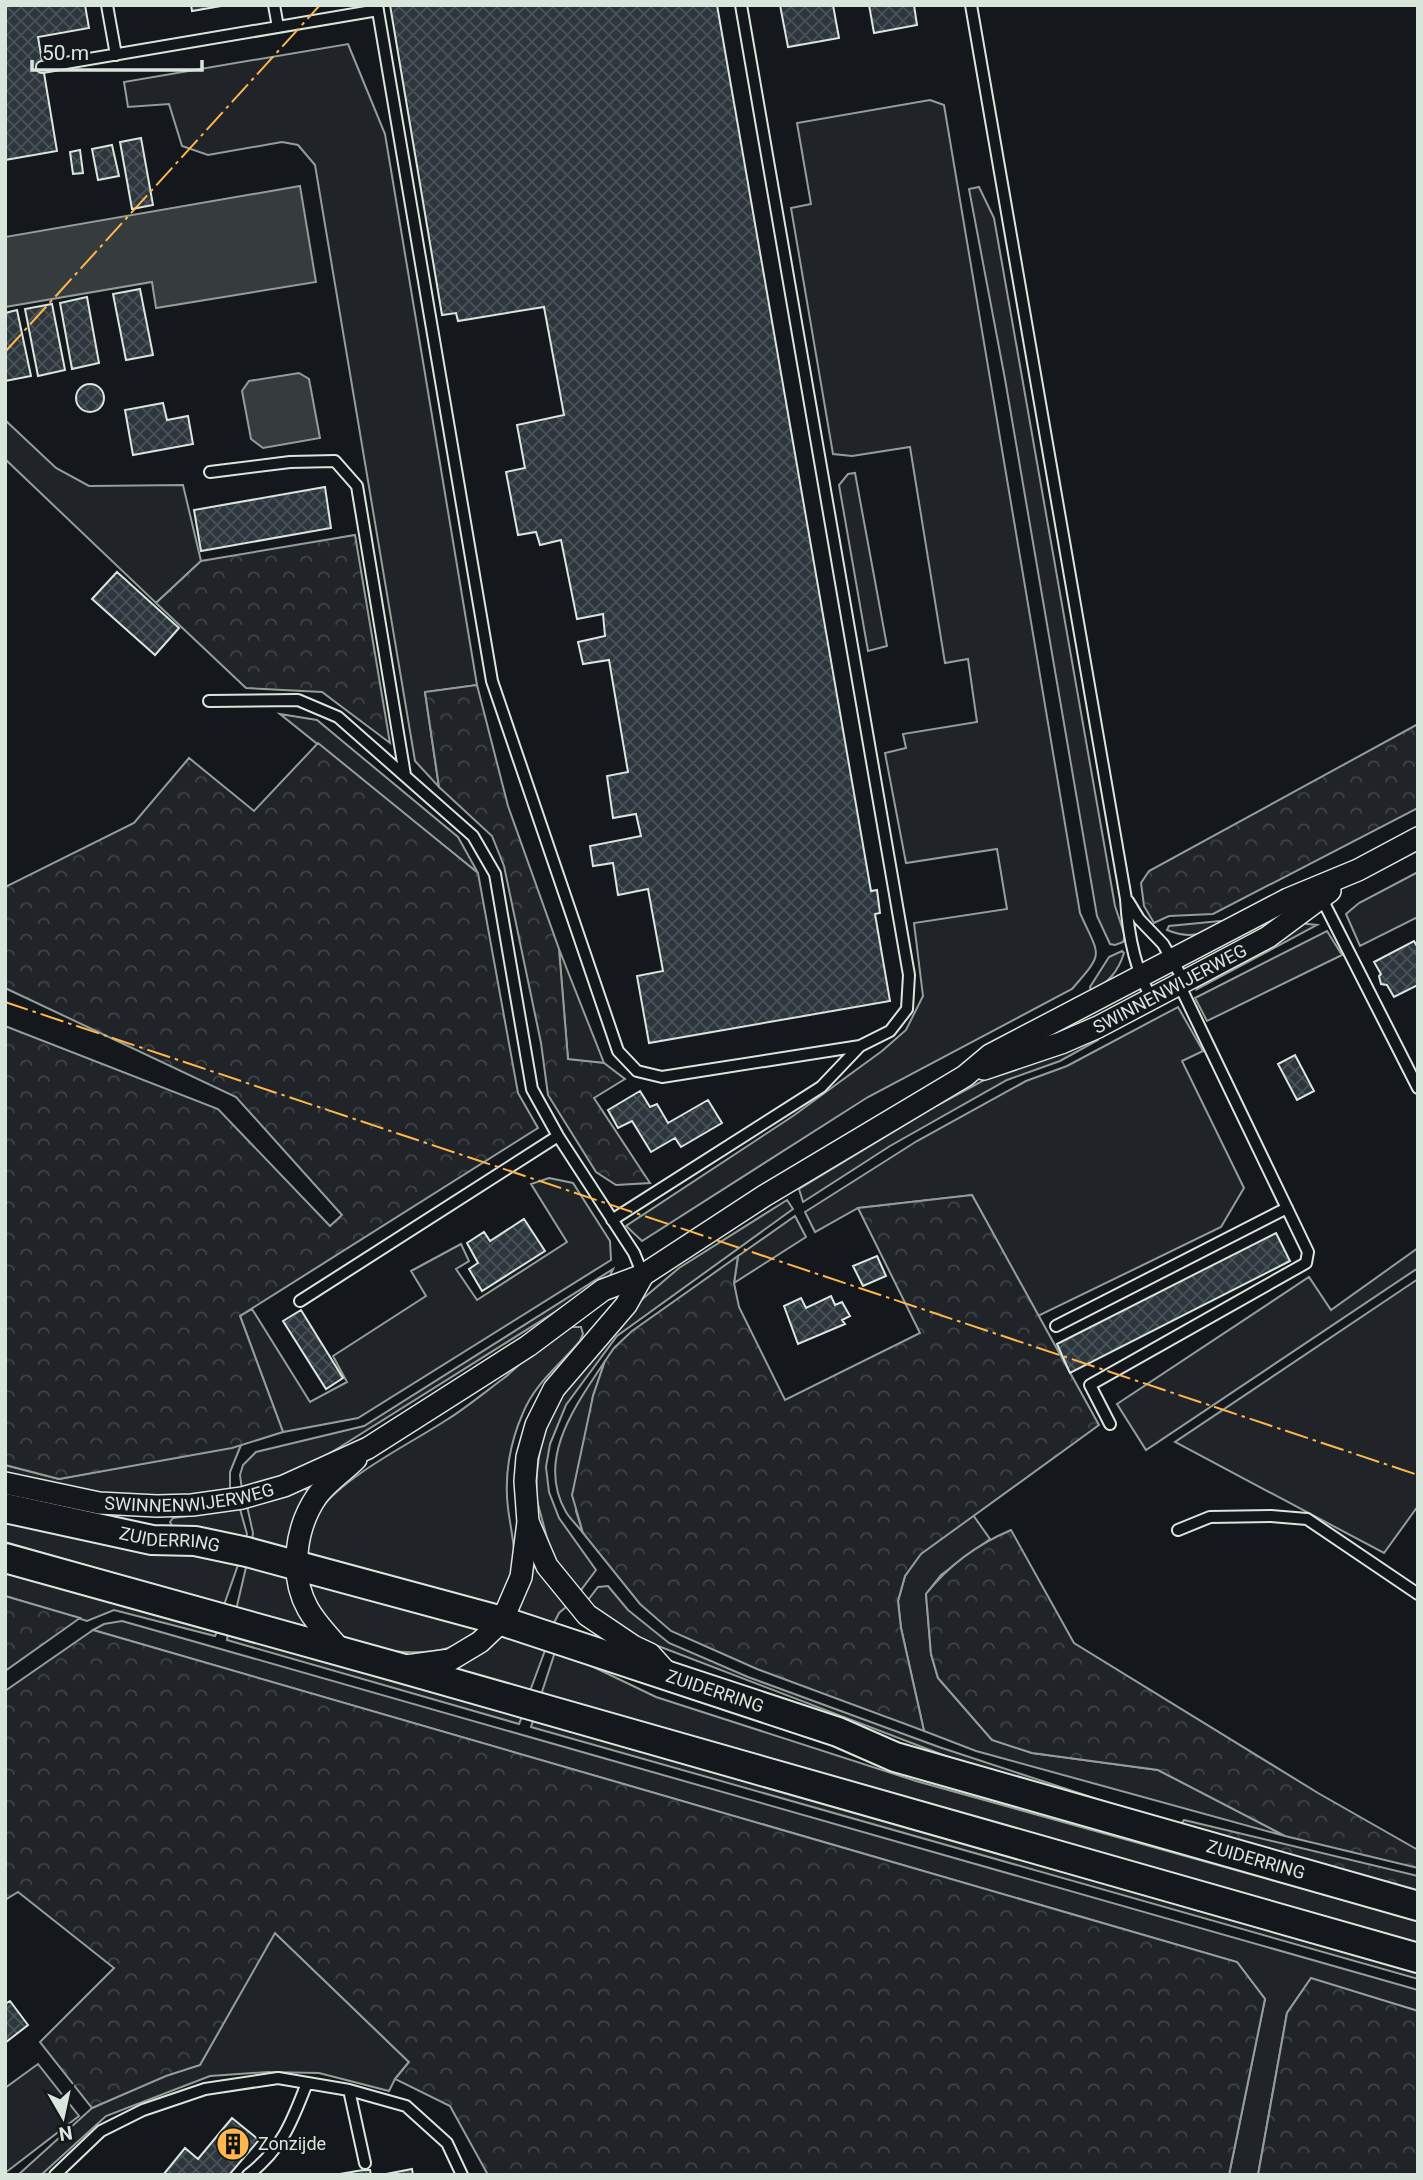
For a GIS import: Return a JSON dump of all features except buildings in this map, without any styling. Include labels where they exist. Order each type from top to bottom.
[{"type":"main road","name":"ZUIDERRING","points":[[5,1508],[139,1538],[195,1541],[296,1564],[502,1621],[838,1732],[895,1757],[1418,1906]]},
{"type":"main road","points":[[5,1558],[1418,1958]]},
{"type":"street","name":"SWINNENWIJERWEG","points":[[965,1076],[1062,1043],[1152,999],[1268,937],[1319,892],[1418,838]]},
{"type":"street","name":"SWINNENWIJERWEG","points":[[5,1483],[99,1503],[157,1506],[192,1505],[242,1497],[284,1486],[368,1448],[528,1346],[603,1290],[643,1275],[764,1196],[965,1076],[990,1055],[1288,900],[1319,892]]},
{"type":"street","name":"SWINNENWIJERWEG","points":[[397,1667],[450,1660],[481,1643],[502,1621],[521,1577],[528,1522],[525,1481],[527,1457],[536,1425],[554,1389],[626,1305],[643,1275]]},
{"type":"street","name":"SWINNENWIJERWEG","points":[[342,1652],[308,1610],[300,1591],[296,1564],[299,1538],[307,1514],[318,1495],[368,1448]]},
{"type":"street","name":"SWINNENWIJERWEG","points":[[528,1522],[547,1566],[587,1615],[650,1654],[669,1675]]},
{"type":"lane","points":[[107,5],[116,55]]},
{"type":"lane","points":[[274,5],[278,27]]},
{"type":"lane","points":[[42,67],[378,8],[492,681],[618,1051],[638,1072],[662,1077],[860,1046],[890,1031],[907,1009],[909,975],[741,5]]},
{"type":"lane","points":[[971,5],[1128,921],[1139,976],[1152,999]]},
{"type":"lane","points":[[210,472],[290,462],[335,461],[357,486],[405,775]]},
{"type":"lane","points":[[209,701],[298,700],[338,716],[472,836],[495,874],[532,1089],[558,1136],[634,1253],[643,1275]]},
{"type":"lane","points":[[1319,892],[1418,1088]]},
{"type":"lane","points":[[1110,1424],[1090,1385],[1306,1263],[1308,1252],[1172,959],[1163,944],[1139,919],[1126,898]]},
{"type":"lane","points":[[612,1220],[821,1087],[860,1046]]},
{"type":"lane","points":[[300,1301],[558,1136]]},
{"type":"lane","points":[[1056,1326],[1287,1208]]},
{"type":"lane","points":[[1178,1530],[1210,1517],[1271,1516],[1307,1520],[1418,1594]]},
{"type":"lane","points":[[55,2175],[101,2132],[143,2110],[205,2089],[278,2078],[349,2090],[407,2106],[447,2143],[462,2175]]},
{"type":"lane","points":[[248,2175],[267,2160],[287,2134],[307,2083]]},
{"type":"lane","points":[[349,2090],[366,2163]]},
{"type":"green space","points":[[348,44],[385,134],[477,685],[425,692],[439,787],[415,761],[315,165],[298,145],[282,142],[208,155],[182,146],[169,104],[128,107],[124,82]]},
{"type":"green space","points":[[930,100],[944,105],[1080,913],[1096,954],[1090,967],[1072,989],[868,1097],[642,1241],[626,1226],[793,1116],[882,1051],[906,1030],[923,996],[914,923],[1007,909],[997,849],[906,863],[885,753],[906,748],[903,734],[977,722],[968,659],[945,663],[910,447],[852,456],[833,454],[791,208],[811,204],[797,123]]},
{"type":"green space","points":[[979,187],[994,218],[1115,906],[1125,936],[1123,942],[1115,945],[1110,944],[1097,916],[1005,379],[969,189]]},
{"type":"green space","points":[[5,420],[56,468],[89,486],[183,485],[201,561],[156,603],[5,459]]},
{"type":"green space","points":[[855,473],[887,646],[868,651],[839,485],[848,474]]},
{"type":"green space","points":[[355,535],[390,743],[322,692],[246,688],[156,603],[201,561]]},
{"type":"green space","points":[[477,685],[508,806],[559,949],[568,1059],[604,1063],[625,1079],[594,1098],[650,1183],[616,1185],[596,1172],[548,1095],[541,1043],[504,866],[492,836],[439,787],[425,692]]},
{"type":"green space","points":[[280,714],[317,720],[458,837],[478,873]]},
{"type":"green space","points":[[1418,724],[1418,808],[1213,914],[1169,916],[1154,923],[1144,906],[1141,883],[1149,871]]},
{"type":"green space","points":[[318,743],[478,873],[518,1093],[538,1128],[240,1316],[283,1432],[232,1448],[59,1479],[5,1465],[5,1026],[218,1109],[330,1226],[342,1215],[236,1097],[5,988],[5,887],[134,823],[189,758],[254,811]]},
{"type":"green space","points":[[1418,872],[1418,917],[1360,946],[1346,914],[1359,903]]},
{"type":"green space","points":[[1220,921],[1223,924],[1195,934],[1167,930],[1169,926]]},
{"type":"green space","points":[[1298,923],[1317,925],[1197,989],[1201,979]]},
{"type":"green space","points":[[1327,931],[1342,955],[1207,1021],[1195,998]]},
{"type":"green space","points":[[559,949],[604,1063],[568,1060]]},
{"type":"green space","points":[[1122,951],[1124,953],[1119,966],[1107,981],[1091,992],[1090,987],[1109,957]]},
{"type":"green space","points":[[1178,1007],[1203,1051],[1182,1061],[1244,1188],[1221,1227],[1038,1316],[972,1195],[858,1208],[815,1232],[805,1212],[917,1141],[1026,1081],[1067,1066]]},
{"type":"green space","points":[[1097,1035],[1098,1040],[1060,1061],[1007,1080],[890,1146],[803,1202],[799,1189],[936,1106],[986,1079]]},
{"type":"green space","points":[[549,1178],[573,1183],[610,1241],[611,1260],[358,1418],[283,1432],[240,1316],[252,1309],[310,1402],[347,1382],[333,1356],[426,1296],[411,1271],[461,1244],[469,1261],[456,1269],[477,1300],[567,1242],[531,1184]]},
{"type":"green space","points":[[972,1195],[1099,1425],[921,1554],[905,1576],[898,1601],[901,1628],[924,1731],[757,1669],[671,1631],[640,1604],[583,1533],[572,1495],[593,1396],[605,1361],[632,1331],[738,1256],[734,1283],[739,1307],[785,1400],[920,1333],[858,1208]]},
{"type":"green space","points":[[787,1200],[793,1209],[617,1336],[566,1405],[550,1444],[546,1467],[549,1492],[559,1518],[596,1570],[578,1594],[553,1560],[536,1497],[541,1441],[551,1415],[574,1376],[639,1302],[679,1268]]},
{"type":"green space","points":[[795,1216],[806,1237],[734,1283],[738,1256]]},
{"type":"green space","points":[[1418,1248],[1418,1268],[1146,1450],[1117,1404],[1309,1277],[1331,1310]]},
{"type":"green space","points":[[613,1269],[609,1278],[340,1447],[303,1469],[242,1490],[240,1475],[243,1465],[256,1452],[364,1426]]},
{"type":"green space","points":[[1418,1279],[1418,1506],[1384,1553],[1175,1442]]},
{"type":"green space","points":[[572,1327],[581,1327],[583,1334],[580,1341],[534,1392],[515,1436],[509,1459],[507,1484],[514,1546],[513,1575],[510,1587],[496,1613],[306,1560],[311,1534],[321,1509],[346,1484],[462,1410],[504,1378],[544,1342]]},
{"type":"green space","points":[[605,1361],[593,1396],[576,1511],[583,1533],[566,1512],[558,1492],[555,1472],[557,1452],[572,1413]]},
{"type":"green space","points":[[241,1445],[230,1472],[230,1492],[145,1498],[5,1478],[5,1465],[59,1479]]},
{"type":"green space","points":[[303,1488],[308,1495],[286,1555],[251,1546],[253,1533],[247,1506]]},
{"type":"green space","points":[[240,1509],[247,1534],[244,1544],[173,1528],[170,1522],[173,1518]]},
{"type":"green space","points":[[973,1515],[990,1539],[941,1575],[926,1594],[931,1654],[938,1678],[992,1740],[1032,1753],[1158,1770],[1285,1836],[976,1751],[924,1731],[901,1628],[898,1601],[905,1576],[920,1554]]},
{"type":"green space","points":[[5,1518],[239,1562],[224,1605],[5,1542]]},
{"type":"green space","points":[[1011,1530],[1074,1643],[1318,1793],[1418,1850],[1418,1868],[1285,1836],[1158,1770],[1032,1753],[992,1740],[938,1678],[931,1654],[926,1594],[964,1557]]},
{"type":"green space","points":[[247,1563],[291,1571],[310,1631],[236,1610]]},
{"type":"green space","points":[[534,1567],[541,1569],[566,1607],[559,1613],[551,1629],[512,1616]]},
{"type":"green space","points":[[5,1570],[218,1630],[215,1636],[114,1610],[87,1621],[5,1596]]},
{"type":"green space","points":[[304,1574],[485,1625],[458,1644],[435,1651],[403,1652],[370,1647],[354,1642],[330,1627],[317,1609]]},
{"type":"green space","points":[[608,1586],[628,1610],[669,1643],[748,1677],[939,1747],[1179,1826],[977,1768],[632,1636],[585,1604],[598,1587]]},
{"type":"green space","points":[[5,1596],[80,1618],[5,1671]]},
{"type":"green space","points":[[122,1621],[1418,1990],[1418,2011],[1311,1979],[1287,2013],[1258,2175],[1229,2175],[1265,1999],[1237,1962],[93,1630],[104,1624]]},
{"type":"green space","points":[[93,1630],[1237,1962],[1265,1999],[1229,2175],[488,2175],[450,2106],[395,2079],[409,2062],[275,1933],[200,2065],[166,2076],[92,2108],[40,2042],[114,1968],[18,1892],[5,1900],[5,1691]]},
{"type":"green space","points":[[503,1631],[547,1645],[530,1691],[451,1671],[475,1657]]},
{"type":"green space","points":[[228,1633],[522,1717],[519,1724],[227,1640]]},
{"type":"green space","points":[[556,1649],[656,1697],[916,1781],[1418,1921],[1418,1945],[540,1698]]},
{"type":"green space","points":[[533,1721],[1418,1971],[1418,1979],[531,1727]]},
{"type":"green space","points":[[1184,1820],[1418,1876],[1418,1893],[1180,1826]]},
{"type":"green space","points":[[274,1932],[409,2062],[389,2091],[319,2073],[268,2072],[210,2076],[106,2116],[41,2175],[18,2175],[92,2108],[166,2075],[200,2065]]},
{"type":"green space","points":[[1311,1978],[1418,2011],[1418,2175],[1258,2175],[1287,2013]]},
{"type":"green space","points":[[38,2064],[79,2116],[5,2173],[5,2088]]},
{"type":"shaded area","points":[[300,186],[316,282],[156,308],[152,282],[5,307],[5,237]]},
{"type":"shaded area","points":[[299,373],[309,379],[320,438],[263,448],[251,439],[242,391],[249,381]]},
{"type":"power","points":[[5,352],[320,5]]},
{"type":"power","points":[[5,1002],[1418,1475]]},
{"type":"place","name":"Zonzijde","points":[[233,2144]]}]
